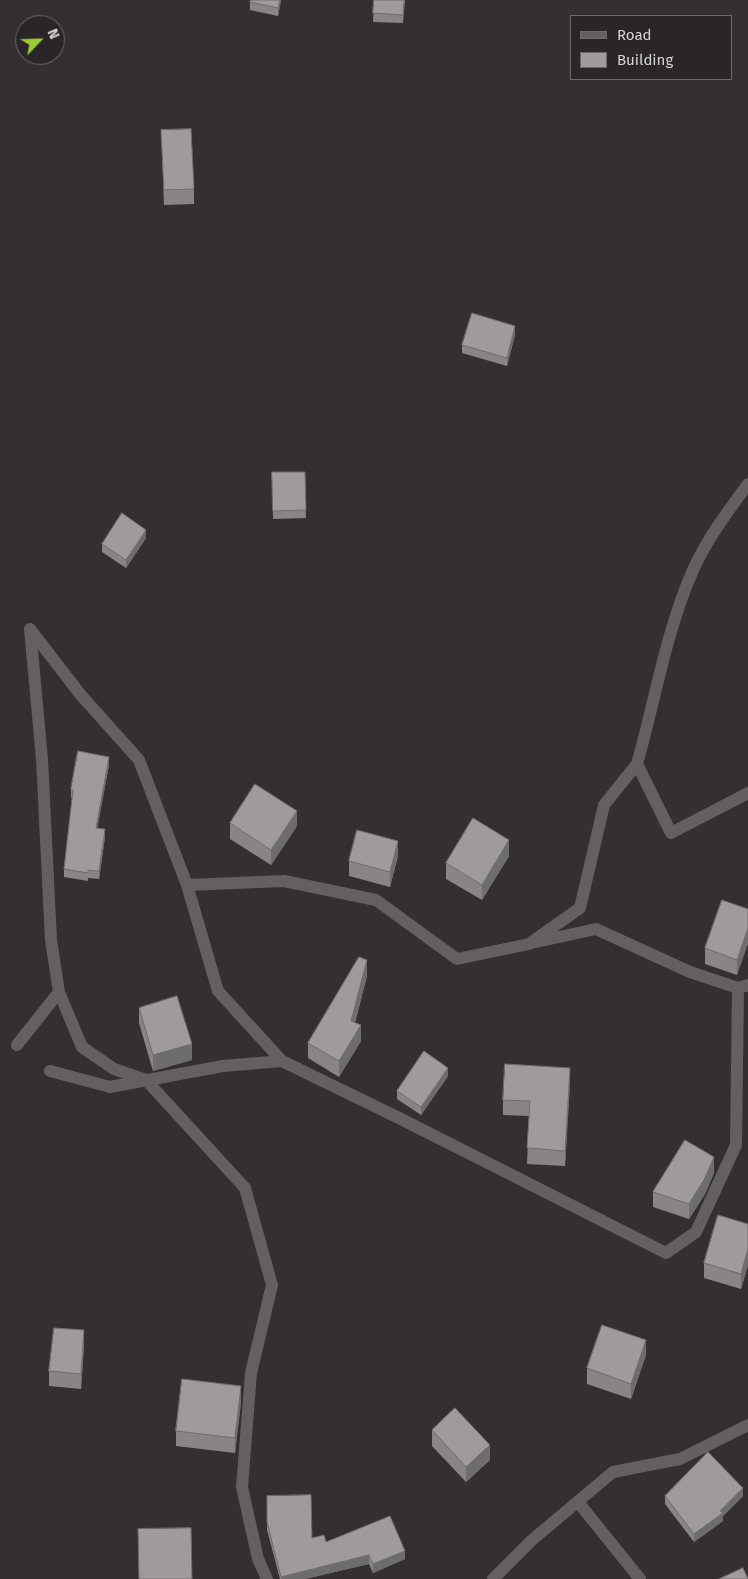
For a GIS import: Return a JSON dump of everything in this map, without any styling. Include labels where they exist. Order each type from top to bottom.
[{"type":"street","points":[[529,944],[580,908],[604,805],[637,764],[649,723],[669,638],[693,570],[722,518],[748,484]]},
{"type":"street","points":[[187,885],[284,881],[376,900],[457,959],[596,928],[690,972],[743,987],[736,1146],[696,1232],[666,1253],[282,1061],[218,991],[187,885],[139,760],[80,694],[30,629],[42,759],[51,940],[59,992],[82,1047],[114,1069],[146,1080],[245,1188],[272,1285],[251,1373],[242,1487],[258,1559],[267,1579]]},
{"type":"street","points":[[637,764],[671,833],[748,793]]},
{"type":"street","points":[[17,1046],[59,992]]},
{"type":"street","points":[[50,1071],[110,1087],[223,1066],[282,1061]]},
{"type":"street","points":[[493,1579],[532,1540],[613,1472],[680,1460],[748,1425]]},
{"type":"street","points":[[578,1502],[640,1579]]},
{"type":"building","points":[[251,0],[280,0],[278,8],[250,2]]},
{"type":"building","points":[[374,0],[404,0],[403,15],[373,13]]},
{"type":"building","points":[[191,129],[194,189],[164,190],[161,130]]},
{"type":"building","points":[[472,313],[515,326],[507,358],[462,345]]},
{"type":"building","points":[[272,472],[305,472],[306,510],[273,511]]},
{"type":"building","points":[[122,513],[146,530],[126,560],[102,544]]},
{"type":"building","points":[[78,751],[109,757],[96,828],[105,829],[99,871],[88,870],[88,873],[64,869],[73,790],[71,789]]},
{"type":"building","points":[[255,784],[297,811],[271,850],[230,823]]},
{"type":"building","points":[[473,818],[509,840],[482,885],[446,863]]},
{"type":"building","points":[[357,830],[398,841],[390,872],[349,861]]},
{"type":"building","points":[[722,900],[748,909],[748,928],[737,960],[705,948]]},
{"type":"building","points":[[359,957],[367,960],[351,1021],[361,1025],[339,1061],[308,1043]]},
{"type":"building","points":[[177,996],[192,1044],[153,1055],[139,1008]]},
{"type":"building","points":[[424,1051],[448,1068],[421,1107],[397,1091]]},
{"type":"building","points":[[505,1064],[570,1068],[565,1151],[527,1148],[530,1101],[503,1100]]},
{"type":"building","points":[[685,1140],[714,1157],[705,1178],[689,1204],[653,1192]]},
{"type":"building","points":[[718,1215],[748,1224],[748,1249],[741,1274],[704,1263]]},
{"type":"building","points":[[602,1325],[646,1340],[631,1384],[587,1368]]},
{"type":"building","points":[[54,1328],[84,1330],[81,1374],[49,1371]]},
{"type":"building","points":[[182,1379],[241,1386],[235,1438],[176,1431]]},
{"type":"building","points":[[455,1408],[490,1445],[466,1467],[432,1430]]},
{"type":"building","points":[[708,1452],[743,1488],[720,1511],[723,1513],[694,1534],[665,1496]]},
{"type":"building","points":[[311,1495],[312,1538],[324,1535],[326,1542],[390,1516],[405,1551],[373,1564],[369,1555],[281,1577],[267,1522],[267,1496]]},
{"type":"building","points":[[191,1528],[192,1579],[139,1579],[138,1529]]},
{"type":"building","points":[[743,1568],[748,1579],[719,1579]]}]
